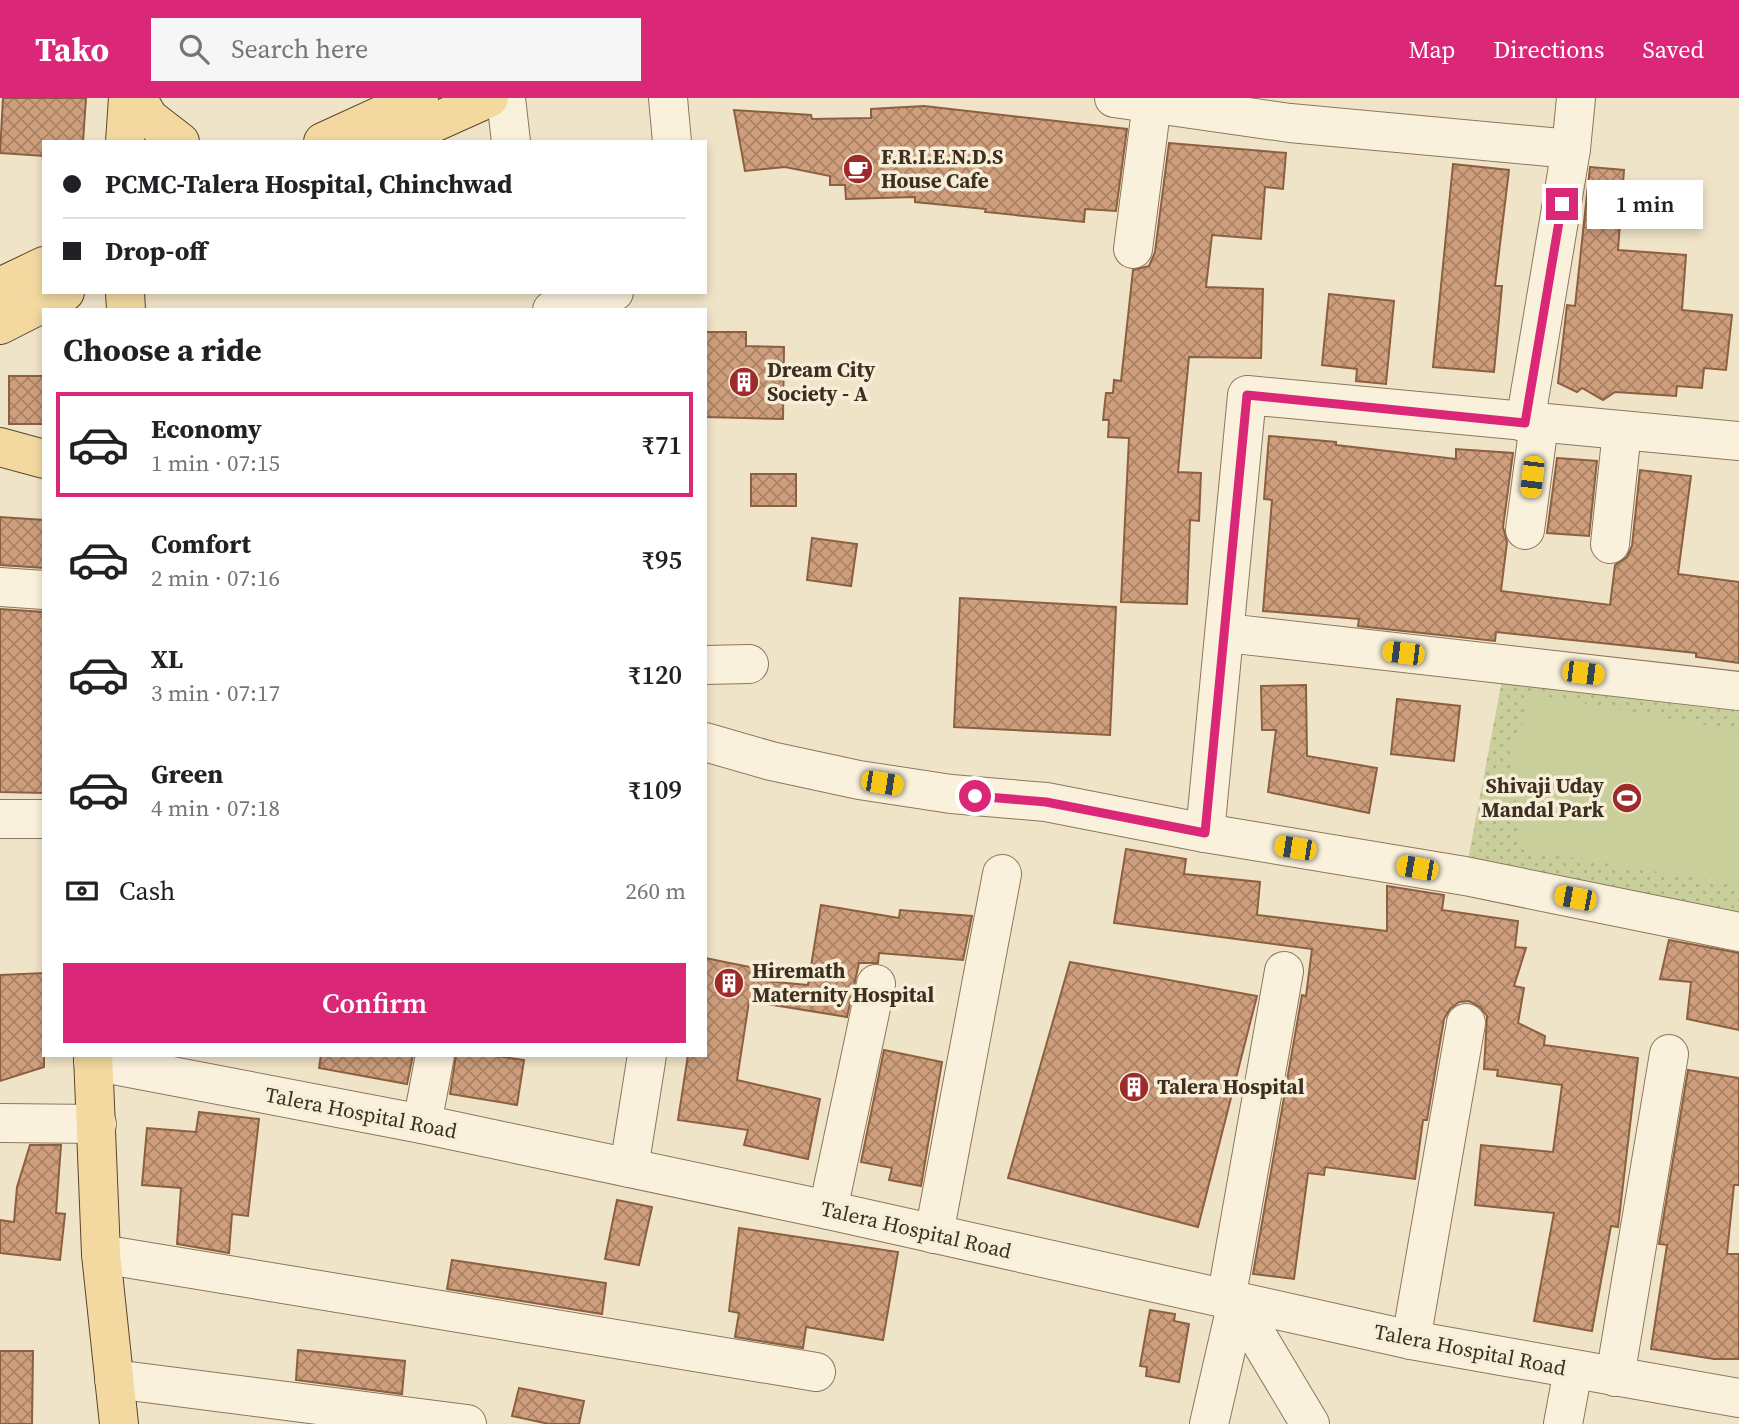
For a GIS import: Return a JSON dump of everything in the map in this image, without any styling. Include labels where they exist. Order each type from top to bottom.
[{"type":"main road","points":[[125,140],[128,98]]},
{"type":"main road","points":[[138,98],[149,118],[177,140]]},
{"type":"main road","points":[[327,140],[419,98]]},
{"type":"main road","points":[[395,140],[489,98]]},
{"type":"main road","points":[[0,287],[42,266]]},
{"type":"main road","points":[[0,325],[61,294]]},
{"type":"main road","points":[[0,447],[42,459]]},
{"type":"main road","points":[[93,1058],[102,1254],[119,1424]]},
{"type":"street","points":[[506,98],[511,140]]},
{"type":"street","points":[[668,98],[672,140]]},
{"type":"street","points":[[1114,98],[1152,103],[1293,110],[1571,149]]},
{"type":"street","points":[[1525,530],[1532,423],[1576,98]]},
{"type":"street","points":[[1133,249],[1152,103]]},
{"type":"street","points":[[559,308],[607,294]]},
{"type":"street","points":[[1205,833],[1247,395],[1739,441]]},
{"type":"street","points":[[1610,544],[1622,431]]},
{"type":"street","points":[[0,587],[42,590]]},
{"type":"street","points":[[1226,633],[1739,691]]},
{"type":"street","points":[[707,665],[749,664]]},
{"type":"street","points":[[707,742],[771,761],[859,780],[988,798],[1046,802],[1205,833],[1465,876],[1739,932]]},
{"type":"street","points":[[0,819],[42,819]]},
{"type":"street","points":[[934,1234],[1002,874]]},
{"type":"street","points":[[1209,1424],[1232,1301],[1284,971]]},
{"type":"street","points":[[828,1210],[876,984]]},
{"type":"street","points":[[1410,1340],[1466,1023]]},
{"type":"street","points":[[1615,1377],[1669,1054]]},
{"type":"street","points":[[422,1124],[435,1057]]},
{"type":"street","points":[[629,1168],[646,1057]]},
{"type":"street","name":"Talera Hospital Road","points":[[93,1058],[828,1210],[1410,1340],[1739,1398]]},
{"type":"street","points":[[0,1124],[97,1124]]},
{"type":"street","points":[[102,1254],[816,1372]]},
{"type":"street","points":[[1232,1301],[1310,1424]]},
{"type":"street","points":[[1563,1424],[1573,1370]]},
{"type":"street","points":[[114,1379],[467,1424]]},
{"type":"green space","name":"Shivaji Uday Mandal Park","points":[[1505,664],[1739,700],[1739,932],[1465,876]]},
{"type":"green space","name":"Shivaji Uday Mandal Park","points":[[1527,693],[1739,731],[1739,885],[1518,849],[1513,746],[1521,733]]},
{"type":"building","points":[[3,98],[86,98],[83,140],[42,140],[42,156],[0,153]]},
{"type":"building","points":[[924,106],[1127,129],[1116,211],[1085,209],[1084,222],[915,202],[915,197],[846,199],[845,185],[830,185],[830,176],[785,167],[745,171],[734,110],[811,115],[812,119],[871,118],[871,109]]},
{"type":"building","points":[[1169,143],[1286,153],[1283,189],[1265,187],[1261,239],[1212,235],[1206,287],[1263,289],[1261,358],[1189,357],[1178,472],[1201,473],[1199,521],[1190,520],[1187,604],[1121,602],[1129,438],[1108,437],[1109,420],[1103,420],[1106,393],[1113,393],[1114,380],[1121,381],[1133,270],[1149,266],[1155,252]]},
{"type":"building","points":[[1453,164],[1509,170],[1495,286],[1502,286],[1494,372],[1433,367]]},
{"type":"building","points":[[1590,167],[1624,170],[1618,250],[1686,255],[1682,310],[1732,315],[1726,370],[1704,368],[1702,388],[1677,386],[1676,396],[1615,392],[1603,400],[1582,388],[1577,392],[1558,383],[1567,305],[1575,306]]},
{"type":"building","points":[[1329,294],[1394,301],[1386,384],[1356,381],[1357,369],[1322,365]]},
{"type":"building","name":"Dream City Society - A","points":[[707,332],[746,332],[746,346],[784,347],[783,419],[707,417]]},
{"type":"building","points":[[9,376],[42,376],[42,424],[9,424]]},
{"type":"building","points":[[1269,436],[1336,442],[1336,445],[1456,459],[1456,449],[1513,453],[1503,527],[1507,542],[1501,591],[1610,605],[1615,565],[1627,557],[1632,546],[1640,470],[1691,476],[1678,574],[1739,582],[1739,663],[1696,657],[1696,653],[1496,632],[1495,641],[1358,626],[1359,619],[1263,611],[1272,500],[1264,499]]},
{"type":"building","points":[[1557,458],[1597,461],[1589,536],[1547,533]]},
{"type":"building","points":[[751,474],[796,474],[796,506],[751,506]]},
{"type":"building","points":[[0,517],[42,520],[42,568],[0,565]]},
{"type":"building","points":[[812,538],[857,544],[851,586],[807,580]]},
{"type":"building","points":[[960,598],[1116,607],[1110,735],[954,727]]},
{"type":"building","points":[[0,609],[42,612],[42,793],[0,792]]},
{"type":"building","points":[[1306,685],[1307,756],[1377,768],[1369,813],[1268,792],[1276,730],[1262,730],[1261,686]]},
{"type":"building","points":[[1397,699],[1460,706],[1454,761],[1391,754]]},
{"type":"building","points":[[1126,849],[1186,859],[1184,874],[1260,882],[1257,915],[1387,931],[1387,886],[1444,895],[1442,910],[1518,921],[1515,947],[1526,948],[1514,986],[1524,988],[1518,1023],[1545,1036],[1544,1045],[1638,1058],[1618,1227],[1611,1226],[1592,1331],[1534,1321],[1554,1213],[1475,1205],[1481,1145],[1553,1152],[1562,1085],[1497,1076],[1498,1070],[1484,1069],[1487,1016],[1480,1007],[1469,1001],[1459,1002],[1450,1009],[1444,1019],[1427,1120],[1423,1120],[1415,1179],[1325,1167],[1324,1175],[1308,1173],[1294,1279],[1253,1274],[1302,995],[1306,996],[1312,949],[1114,923]]},
{"type":"building","points":[[821,905],[899,918],[900,910],[972,916],[963,960],[879,953],[878,963],[859,963],[847,1017],[749,1001],[737,1080],[820,1099],[808,1159],[744,1145],[748,1130],[678,1120],[688,1057],[707,1057],[707,958],[755,968],[753,980],[808,985]]},
{"type":"building","points":[[1669,940],[1739,953],[1739,1030],[1687,1019],[1691,982],[1660,979]]},
{"type":"building","name":"Talera Hospital","points":[[1070,962],[1257,996],[1198,1227],[1008,1178]]},
{"type":"building","points":[[42,973],[44,1067],[0,1081],[0,975]]},
{"type":"building","points":[[884,1050],[942,1062],[921,1186],[889,1180],[892,1168],[861,1162]]},
{"type":"building","points":[[321,1057],[413,1057],[407,1084],[319,1068]]},
{"type":"building","points":[[456,1057],[504,1057],[524,1060],[517,1105],[450,1094]]},
{"type":"building","points":[[1688,1070],[1739,1078],[1739,1185],[1734,1185],[1727,1254],[1739,1254],[1739,1359],[1714,1359],[1651,1349],[1667,1245],[1659,1244]]},
{"type":"building","points":[[199,1112],[259,1119],[248,1216],[232,1214],[229,1253],[177,1244],[181,1188],[142,1185],[147,1128],[196,1132]]},
{"type":"building","points":[[30,1145],[61,1145],[56,1213],[65,1214],[60,1260],[0,1253],[0,1220],[14,1222],[17,1187]]},
{"type":"building","points":[[617,1200],[652,1207],[639,1265],[605,1259]]},
{"type":"building","points":[[739,1228],[898,1252],[883,1340],[806,1327],[803,1348],[735,1337],[739,1313],[729,1311]]},
{"type":"building","points":[[452,1260],[606,1283],[602,1314],[447,1289]]},
{"type":"building","points":[[1150,1310],[1175,1314],[1174,1321],[1189,1324],[1179,1382],[1146,1376],[1147,1367],[1140,1366]]},
{"type":"building","points":[[298,1350],[405,1361],[402,1394],[296,1380]]},
{"type":"building","points":[[0,1351],[33,1351],[32,1424],[0,1424]]},
{"type":"building","points":[[519,1388],[584,1401],[579,1424],[549,1424],[512,1416]]},
{"type":"place","name":"F.R.I.E.N.D.S House Cafe","points":[[858,169]]},
{"type":"place","name":"Dream City Society - A","points":[[744,382]]},
{"type":"place","name":"Shivaji Uday Mandal Park","points":[[1627,798]]},
{"type":"place","name":"Hiremath Maternity Hospital","points":[[729,983]]},
{"type":"place","name":"Talera Hospital","points":[[1134,1087]]},
{"type":"route","points":[[975,796],[1046,802],[1205,833],[1247,395],[1525,423],[1562,204]]}]
